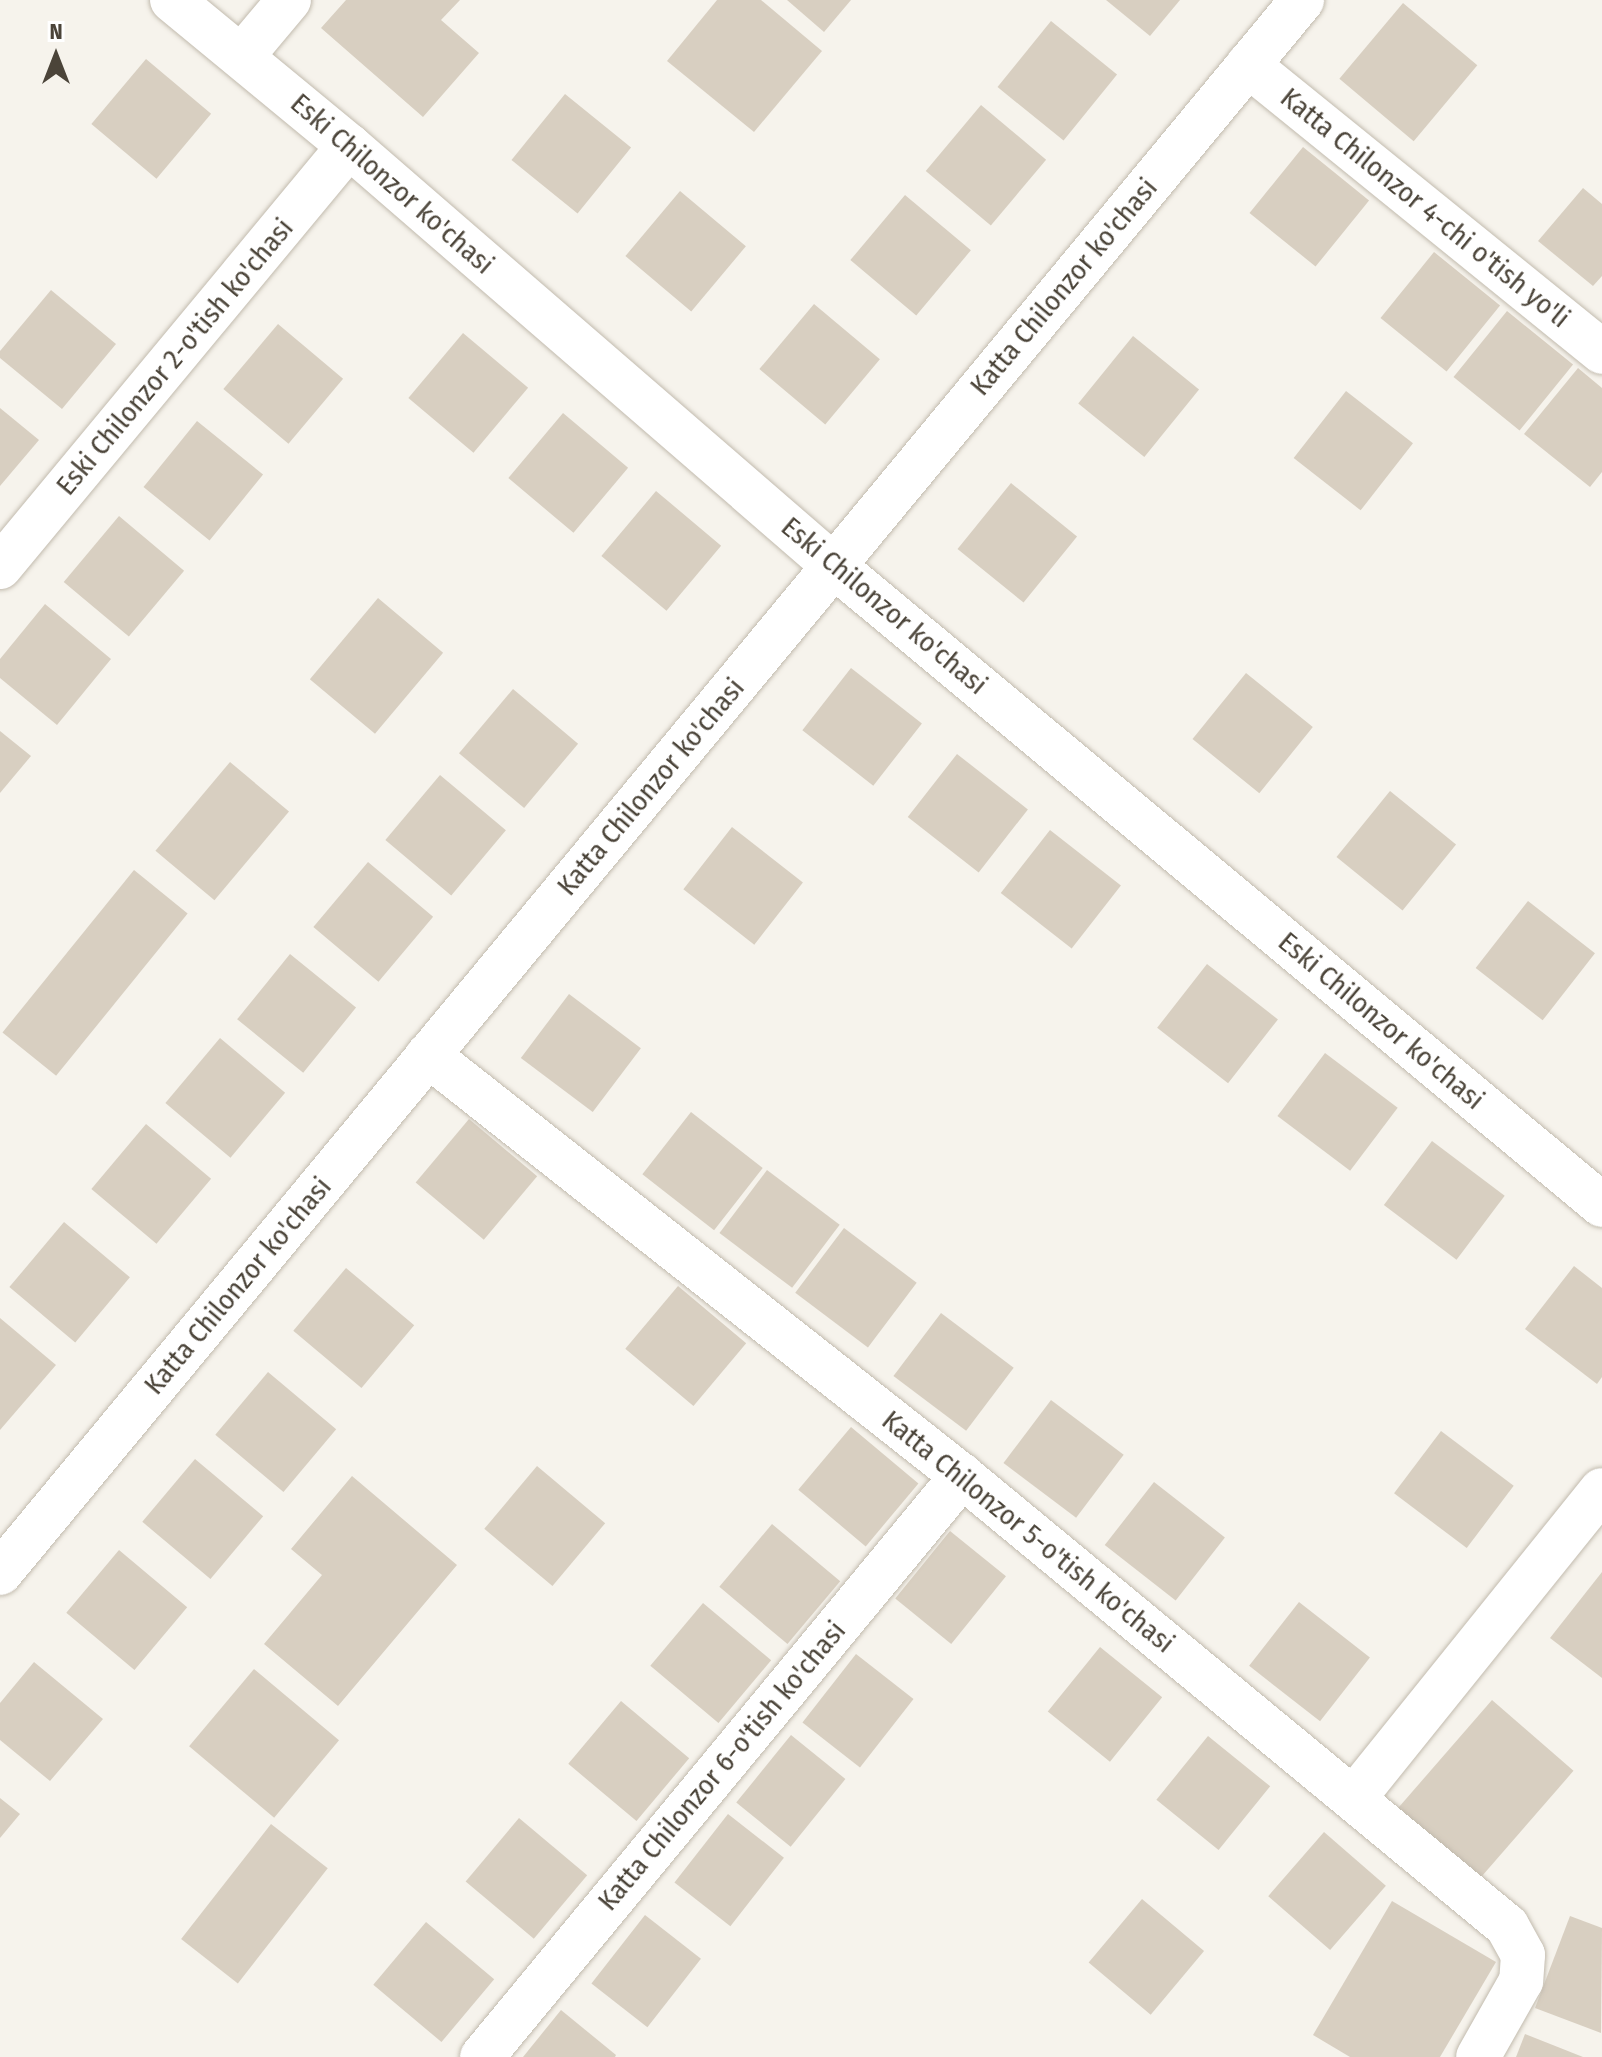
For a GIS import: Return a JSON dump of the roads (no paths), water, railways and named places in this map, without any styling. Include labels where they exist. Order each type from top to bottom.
[{"type":"street","name":"Eski Chilonzor ko'chasi","points":[[172,0],[349,146],[834,566],[1602,1205]]},
{"type":"street","points":[[242,56],[289,0]]},
{"type":"street","name":"Katta Chilonzor ko'chasi","points":[[0,1573],[1302,0]]},
{"type":"street","name":"Katta Chilonzor 4-chi o'tish yo'li","points":[[1248,65],[1602,352]]},
{"type":"street","name":"Eski Chilonzor 2-o'tish ko'chasi","points":[[0,567],[349,146]]},
{"type":"street","name":"Katta Chilonzor 5-o'tish ko'chasi","points":[[428,1055],[962,1476],[1507,1926],[1523,1955],[1521,1981],[1478,2057]]},
{"type":"street","name":"Katta Chilonzor 6-o'tish ko'chasi","points":[[482,2057],[962,1476]]},
{"type":"street","points":[[1354,1798],[1602,1490]]}]
